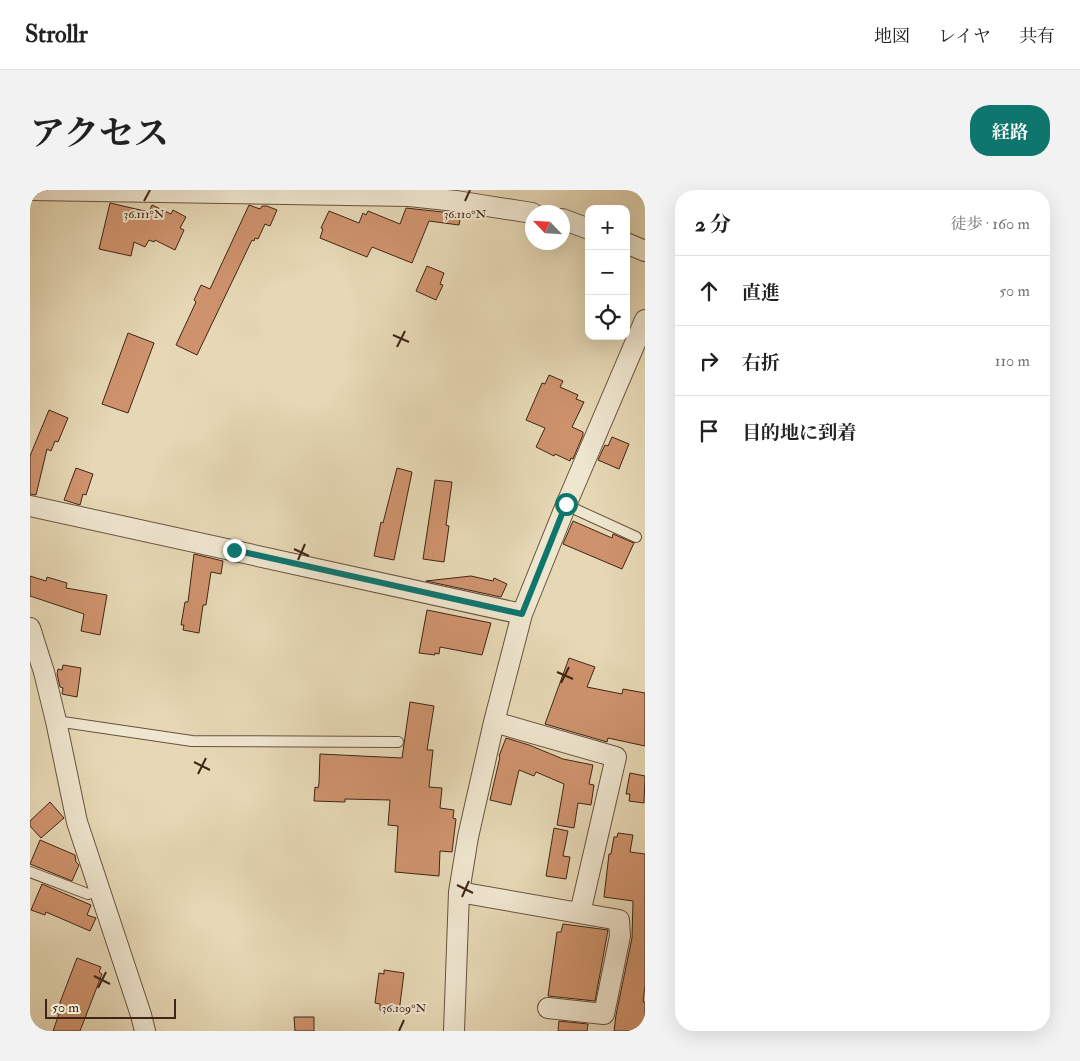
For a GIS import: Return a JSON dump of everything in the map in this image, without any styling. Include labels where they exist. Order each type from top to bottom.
[{"type":"street","points":[[30,190],[452,196],[525,212]]},
{"type":"street","points":[[570,223],[585,228]]},
{"type":"street","points":[[630,245],[645,251]]},
{"type":"street","points":[[454,1031],[459,892],[468,837],[494,722],[522,614],[566,504],[645,320]]},
{"type":"street","points":[[30,506],[522,614]]},
{"type":"street","points":[[30,628],[44,672],[56,721],[76,822],[145,1031]]},
{"type":"street","points":[[494,722],[616,756],[580,913]]},
{"type":"street","points":[[459,892],[619,920],[620,936],[604,1014],[548,1008]]},
{"type":"lane","points":[[566,504],[636,537]]},
{"type":"lane","points":[[56,721],[192,741],[398,742]]},
{"type":"lane","points":[[30,872],[88,894],[100,890]]},
{"type":"building","points":[[110,203],[149,212],[152,205],[171,214],[173,210],[186,217],[180,228],[184,230],[175,250],[155,240],[154,242],[149,240],[145,247],[134,242],[131,256],[99,249]]},
{"type":"building","points":[[249,205],[260,209],[262,206],[267,206],[277,210],[270,226],[265,224],[258,239],[252,240],[197,355],[176,345],[196,302],[194,300],[201,285],[210,289]]},
{"type":"building","points":[[406,208],[461,214],[459,225],[429,221],[412,263],[372,247],[367,257],[320,238],[323,229],[321,228],[329,211],[359,223],[363,213],[366,215],[368,211],[400,224]]},
{"type":"building","points":[[427,266],[444,273],[440,284],[443,285],[436,300],[416,291]]},
{"type":"building","points":[[128,333],[154,343],[128,413],[102,404]]},
{"type":"building","points":[[549,375],[563,381],[560,387],[578,395],[576,399],[584,402],[572,427],[583,432],[583,435],[573,459],[571,458],[570,461],[536,447],[545,428],[526,420],[542,383],[545,384]]},
{"type":"building","points":[[49,410],[68,418],[58,442],[55,441],[51,451],[47,449],[36,495],[30,494],[30,456]]},
{"type":"building","points":[[612,437],[629,444],[619,469],[598,460],[605,445],[608,446]]},
{"type":"building","points":[[76,468],[93,474],[86,495],[83,494],[80,505],[64,500]]},
{"type":"building","points":[[397,468],[412,472],[394,560],[374,556],[381,522],[383,523]]},
{"type":"building","points":[[435,480],[452,482],[446,525],[449,526],[444,562],[423,559]]},
{"type":"building","points":[[573,521],[612,538],[613,534],[634,543],[622,569],[563,544]]},
{"type":"building","points":[[194,554],[223,561],[221,574],[211,572],[199,633],[183,630],[184,625],[181,625],[185,602],[188,602]]},
{"type":"building","points":[[30,576],[46,581],[47,577],[67,583],[66,588],[107,595],[100,635],[81,631],[84,614],[30,596]]},
{"type":"building","points":[[471,576],[493,581],[494,578],[507,584],[501,597],[426,581]]},
{"type":"building","points":[[427,610],[491,623],[482,655],[440,647],[439,654],[419,653]]},
{"type":"building","points":[[569,658],[595,667],[587,687],[622,694],[623,689],[645,693],[645,746],[608,738],[607,742],[545,724]]},
{"type":"building","points":[[63,665],[81,668],[77,697],[62,694],[63,688],[60,687],[57,674],[58,669],[62,670]]},
{"type":"building","points":[[410,702],[434,706],[427,750],[433,750],[429,787],[442,788],[440,808],[454,810],[453,818],[456,819],[452,852],[440,851],[439,876],[395,872],[398,826],[388,825],[390,800],[345,799],[345,802],[314,801],[315,787],[318,788],[319,783],[320,754],[402,758]]},
{"type":"building","points":[[506,738],[563,759],[593,765],[589,784],[594,785],[591,805],[578,803],[574,828],[557,825],[564,784],[536,772],[534,776],[519,770],[511,805],[490,800],[499,756]]},
{"type":"building","points":[[630,773],[645,776],[644,803],[629,801],[630,794],[626,794]]},
{"type":"building","points":[[50,802],[64,818],[41,838],[30,826],[30,821]]},
{"type":"building","points":[[554,828],[568,831],[563,856],[570,857],[566,879],[546,876]]},
{"type":"building","points":[[618,833],[633,835],[630,852],[645,854],[645,985],[643,1002],[645,1002],[645,1031],[614,1031],[632,938],[633,901],[604,897],[609,854],[611,854],[614,837],[617,837]]},
{"type":"building","points":[[40,840],[75,855],[76,862],[79,865],[72,881],[30,864]]},
{"type":"building","points":[[42,884],[91,905],[87,915],[96,918],[90,931],[46,912],[45,915],[31,910]]},
{"type":"building","points":[[563,924],[608,930],[595,1001],[548,996],[557,932],[561,932]]},
{"type":"building","points":[[77,958],[101,967],[99,972],[102,974],[80,1031],[53,1031],[59,1014],[56,1013]]},
{"type":"building","points":[[384,970],[404,973],[399,1012],[380,1010],[380,1004],[375,1003],[379,973],[384,974]]},
{"type":"building","points":[[294,1017],[314,1017],[314,1031],[295,1031]]},
{"type":"building","points":[[559,1021],[588,1024],[587,1031],[558,1031]]},
{"type":"route","points":[[234,550],[522,614],[566,504]]}]
